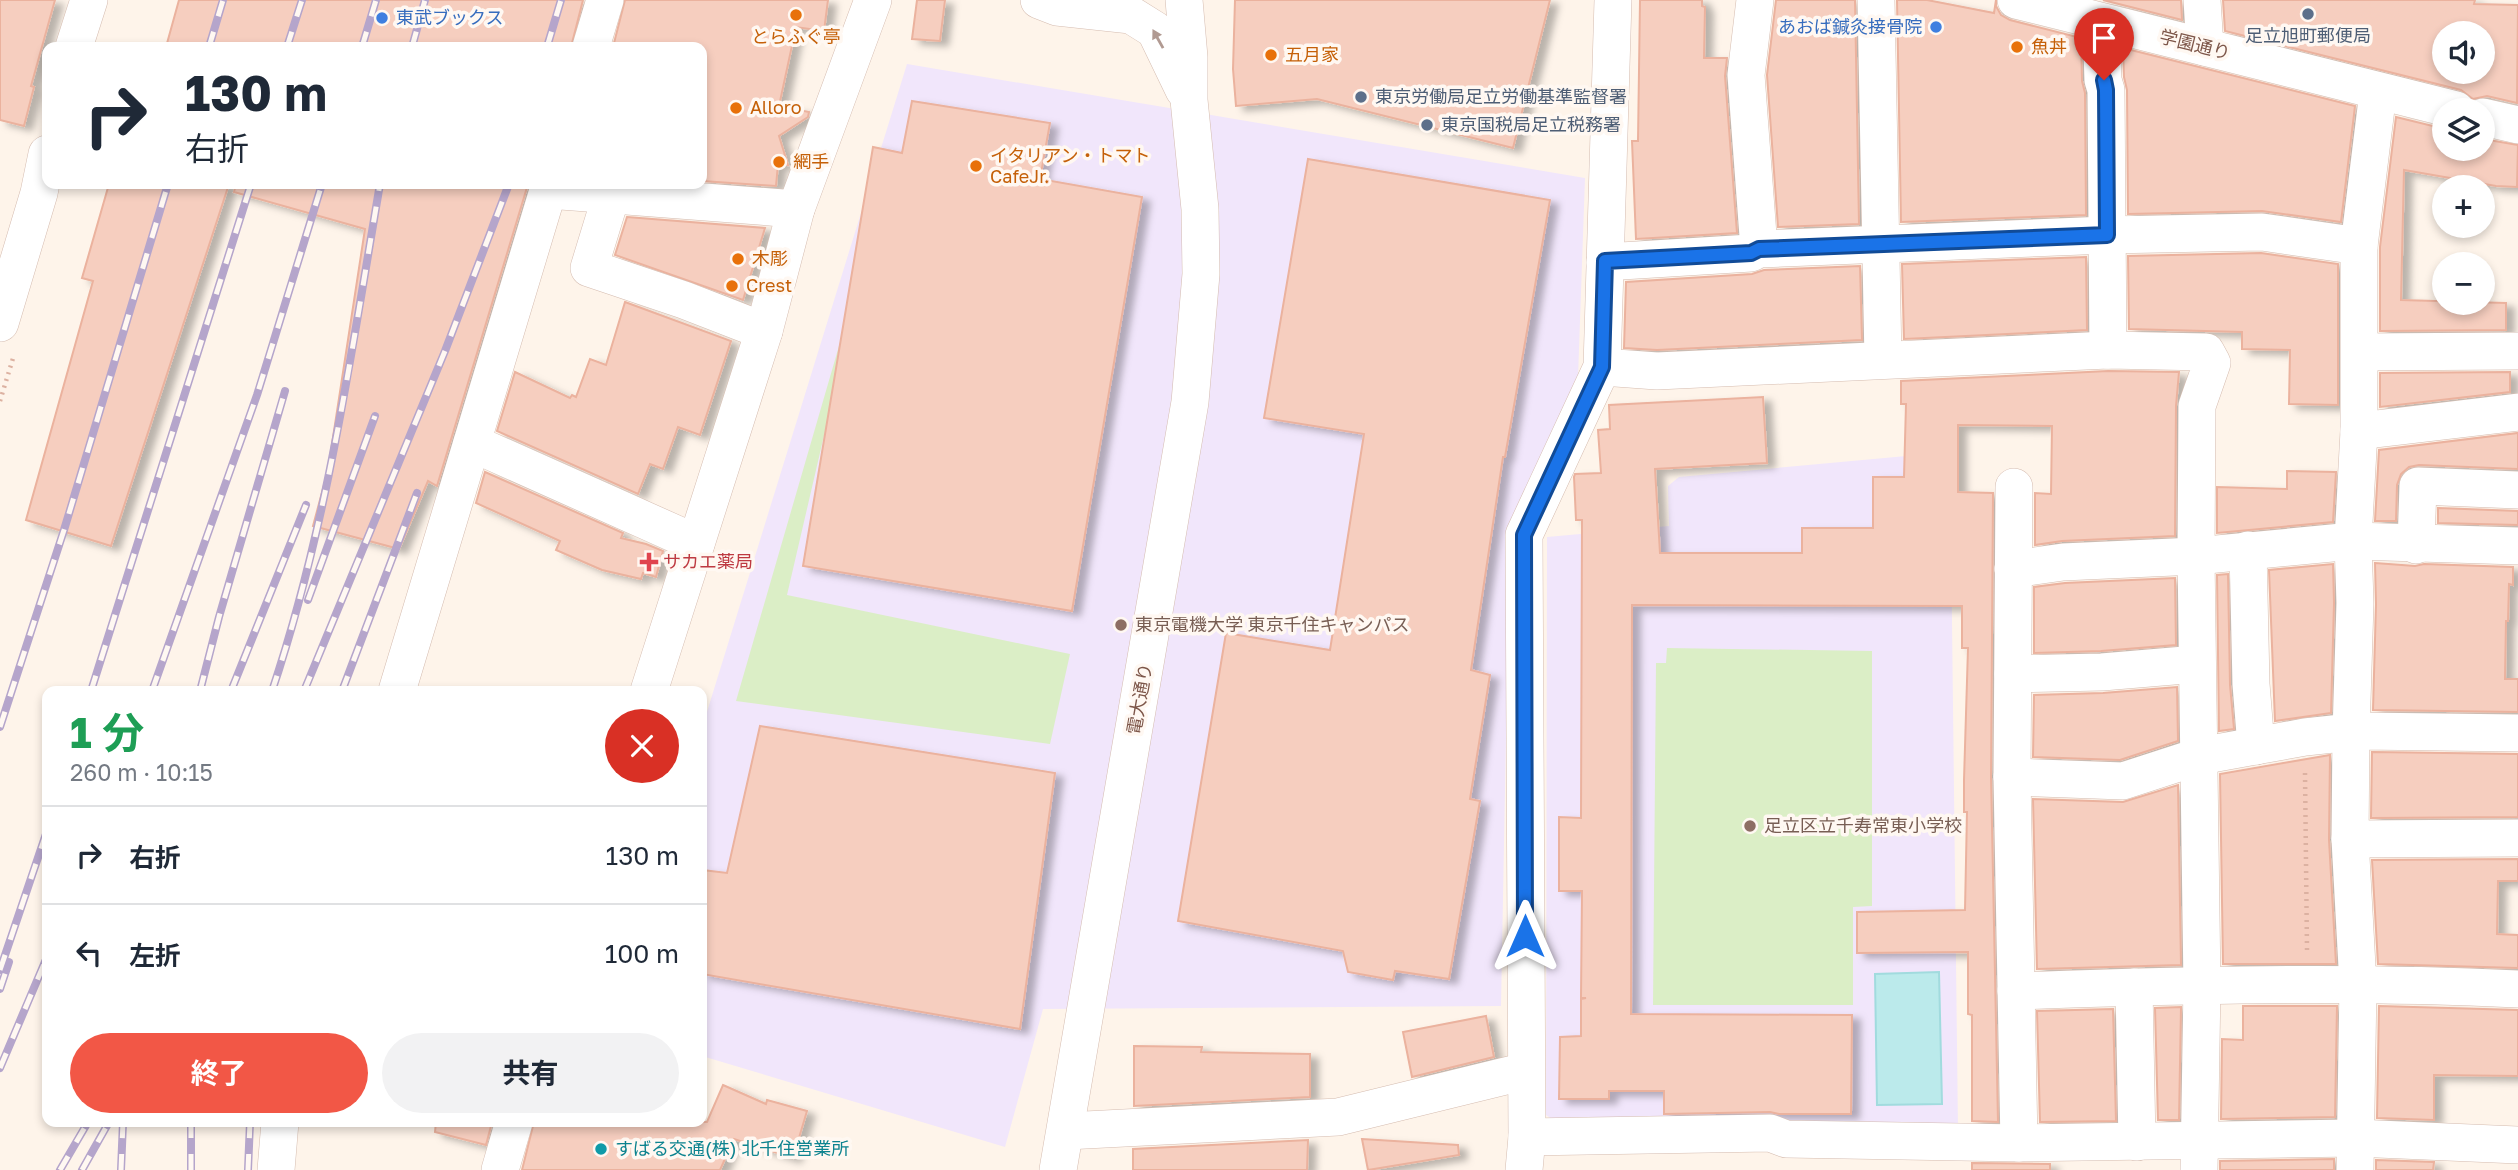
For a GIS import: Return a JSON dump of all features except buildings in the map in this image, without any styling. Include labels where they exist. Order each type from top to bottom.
[{"type":"street","points":[[76,42],[89,0]]},
{"type":"street","points":[[592,42],[605,0]]},
{"type":"street","points":[[651,686],[764,331],[796,209],[873,0]]},
{"type":"street","points":[[1039,0],[1057,7],[1132,15],[1155,30],[1189,100]]},
{"type":"street","points":[[1184,0],[1189,57],[1189,100]]},
{"type":"street","points":[[1612,0],[1602,367],[1524,535],[1526,1070],[1521,1161],[1770,1133],[1785,1155],[2020,1143],[2137,1142],[2199,1156],[2355,1154],[2518,1145]]},
{"type":"street","points":[[1755,0],[1746,75],[1759,249]]},
{"type":"street","points":[[1875,0],[1883,360]]},
{"type":"street","name":"学園通り","points":[[2015,0],[2083,12],[2205,47],[2432,104]]},
{"type":"street","points":[[2202,0],[2205,47]]},
{"type":"street","points":[[2083,12],[2106,90],[2108,350]]},
{"type":"street","points":[[2355,1154],[2358,985],[2350,839],[2355,603],[2353,541],[2359,431],[2359,246],[2378,92]]},
{"type":"street","name":"電大通り","points":[[1058,1170],[1190,402],[1201,274],[1200,209],[1189,100]]},
{"type":"street","points":[[2495,120],[2518,125]]},
{"type":"street","points":[[0,323],[42,178]]},
{"type":"street","points":[[399,686],[548,189]]},
{"type":"street","points":[[563,189],[611,196],[796,209]]},
{"type":"street","points":[[611,196],[589,268],[764,331]]},
{"type":"street","points":[[1605,261],[1751,253],[1759,249],[2107,235],[2263,232],[2359,246]]},
{"type":"street","points":[[1602,367],[1657,371],[2108,350],[2206,352],[2212,363],[2197,407],[2196,556],[2202,985],[2199,1156]]},
{"type":"street","points":[[2360,352],[2518,351]]},
{"type":"street","points":[[2359,431],[2518,412]]},
{"type":"street","points":[[472,443],[696,543]]},
{"type":"street","points":[[2416,545],[2418,486],[2518,490]]},
{"type":"street","points":[[2014,487],[2012,778],[2020,1143]]},
{"type":"street","points":[[2013,569],[2063,562],[2196,556],[2353,541],[2518,546]]},
{"type":"street","points":[[2248,550],[2250,684],[2256,746]]},
{"type":"street","points":[[2013,674],[2102,672],[2197,664]]},
{"type":"street","points":[[2012,778],[2123,781],[2200,757],[2305,737],[2361,731],[2518,733]]},
{"type":"street","points":[[2350,839],[2518,838]]},
{"type":"street","points":[[2016,991],[2202,985],[2518,989]]},
{"type":"street","points":[[2134,987],[2137,1142]]},
{"type":"street","points":[[1066,1131],[1338,1117],[1526,1070]]},
{"type":"street","points":[[276,1170],[280,1127]]},
{"type":"street","points":[[500,1170],[513,1127]]},
{"type":"path","points":[[2305,737],[2307,985]]},
{"type":"shaded area","name":"東京電機大学 東京千住キャンパス","points":[[907,64],[1585,178],[1578,378],[1510,522],[1501,1006],[1043,1009],[1005,1147],[707,1058],[707,712]]},
{"type":"shaded area","name":"足立区立千寿常東小学校","points":[[1950,452],[1958,1130],[1563,1127],[1546,1115],[1547,537],[1669,526],[1668,486],[1679,477]]},
{"type":"green space","points":[[868,246],[787,595],[1070,654],[1050,744],[736,701]]},
{"type":"green space","points":[[1667,648],[1872,651],[1872,906],[1853,907],[1853,1005],[1653,1005],[1656,663],[1666,663]]},
{"type":"water","points":[[1939,972],[1942,1104],[1877,1105],[1875,974]]},
{"type":"railway","points":[[210,42],[223,0]]},
{"type":"railway","points":[[289,42],[302,0]]},
{"type":"railway","points":[[363,42],[376,0]]},
{"type":"railway","points":[[413,42],[425,0]]},
{"type":"railway","points":[[548,42],[561,0]]},
{"type":"railway","points":[[0,727],[64,530],[166,189]]},
{"type":"railway","points":[[93,686],[249,189]]},
{"type":"railway","points":[[154,686],[257,395],[320,189]]},
{"type":"railway","points":[[274,686],[323,503],[348,376],[379,189]]},
{"type":"railway","points":[[306,686],[445,351],[507,189]]},
{"type":"railway","points":[[201,686],[285,391]]},
{"type":"railway","points":[[308,600],[375,416]]},
{"type":"railway","points":[[344,686],[417,493]]},
{"type":"railway","points":[[233,686],[306,505]]},
{"type":"railway","points":[[0,970],[42,846]]},
{"type":"railway","points":[[0,989],[9,962]]},
{"type":"railway","points":[[0,1068],[42,969]]},
{"type":"railway","points":[[60,1170],[85,1127]]},
{"type":"railway","points":[[82,1170],[106,1127]]},
{"type":"railway","points":[[121,1170],[123,1127]]},
{"type":"railway","points":[[191,1127],[191,1170]]},
{"type":"railway","points":[[248,1170],[250,1127]]},
{"type":"place","name":"足立旭町郵便局","points":[[2308,14]]},
{"type":"place","name":"とらふぐ亭","points":[[796,15]]},
{"type":"place","name":"東武ブックス","points":[[382,18]]},
{"type":"place","name":"あおば鍼灸接骨院","points":[[1936,27]]},
{"type":"place","name":"魚丼","points":[[2017,47]]},
{"type":"place","name":"五月家","points":[[1271,55]]},
{"type":"place","name":"東京労働局足立労働基準監督署","points":[[1361,97]]},
{"type":"place","name":"Alloro","points":[[736,108]]},
{"type":"place","name":"東京国税局足立税務署","points":[[1427,125]]},
{"type":"place","name":"網手","points":[[779,162]]},
{"type":"place","name":"イタリアン・トマト CafeJr.","points":[[976,166]]},
{"type":"place","name":"木彫","points":[[738,259]]},
{"type":"place","name":"Crest","points":[[732,286]]},
{"type":"place","name":"サカエ薬局","points":[[649,562]]},
{"type":"place","name":"東京電機大学 東京千住キャンパス","points":[[1121,625]]},
{"type":"place","name":"足立区立千寿常東小学校","points":[[1750,826]]},
{"type":"place","name":"すばる交通(株) 北千住営業所","points":[[601,1149]]},
{"type":"route","points":[[1525,936],[1524,535],[1602,367],[1605,261],[1751,253],[1759,249],[2107,235],[2104,80]]}]
